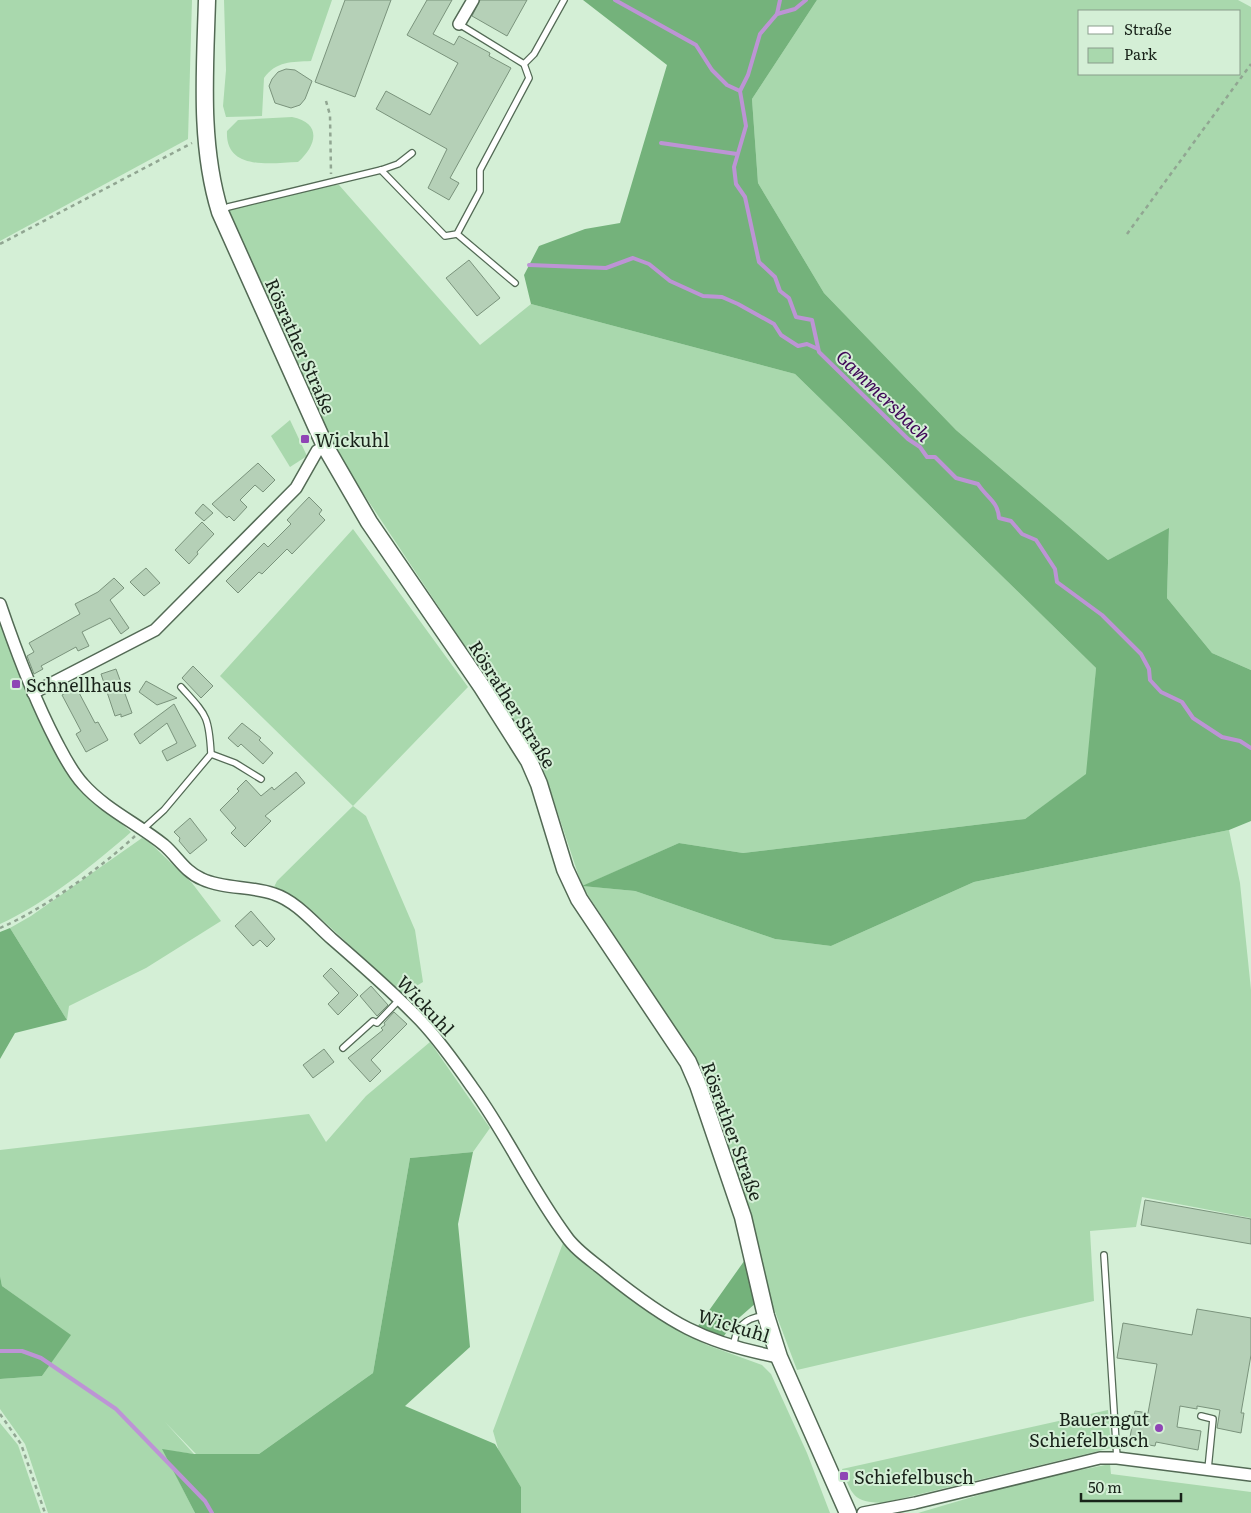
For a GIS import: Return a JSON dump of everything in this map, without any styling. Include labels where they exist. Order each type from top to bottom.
[{"type":"street","name":"Rösrather Straße","points":[[207,0],[207,135],[213,189],[220,212],[326,446],[369,522],[482,687],[528,762],[539,784],[565,870],[578,898],[688,1062],[698,1085],[743,1217],[766,1316],[779,1357],[848,1513]]},
{"type":"street","points":[[459,24],[473,0]]},
{"type":"street","points":[[33,693],[155,630],[296,488],[317,451],[326,446]]},
{"type":"street","name":"Wickuhl","points":[[0,604],[33,693],[67,762],[83,785],[112,809],[143,829],[167,848],[185,868],[203,880],[272,893],[293,904],[422,1021],[473,1088],[494,1120],[535,1192],[568,1240],[655,1310],[705,1338],[734,1347],[779,1357]]},
{"type":"street","points":[[863,1513],[915,1503],[1072,1463],[1100,1458],[1117,1458],[1251,1476]]},
{"type":"lane","points":[[524,64],[534,54],[564,0]]},
{"type":"lane","points":[[457,234],[480,191],[480,170],[529,78],[524,64],[459,24]]},
{"type":"lane","points":[[220,212],[228,207],[381,170],[398,164],[412,154]]},
{"type":"lane","points":[[381,170],[445,236],[457,234],[515,283]]},
{"type":"lane","points":[[143,829],[164,810],[211,754],[206,716],[181,687]]},
{"type":"lane","points":[[211,754],[235,763],[262,779]]},
{"type":"lane","points":[[343,1048],[373,1021],[377,1023],[399,1000]]},
{"type":"lane","points":[[1104,1255],[1117,1458]]},
{"type":"lane","points":[[734,1347],[737,1329],[742,1324],[749,1319],[766,1316]]},
{"type":"lane","points":[[1201,1416],[1212,1419],[1208,1469]]},
{"type":"path","points":[[1127,234],[1251,64]]},
{"type":"path","points":[[326,101],[330,115],[331,183]]},
{"type":"path","points":[[0,244],[207,135]]},
{"type":"path","points":[[0,928],[28,914],[79,880],[143,829]]},
{"type":"path","points":[[0,1414],[21,1444],[45,1513]]},
{"type":"green space","points":[[0,0],[192,0],[188,139],[0,241]]},
{"type":"green space","points":[[224,0],[332,0],[311,61],[279,65],[264,78],[262,116],[226,117],[223,106],[226,70]]},
{"type":"green space","points":[[583,0],[817,0],[752,99],[758,183],[824,293],[956,430],[1108,560],[1169,528],[1167,598],[1212,653],[1251,670],[1251,821],[1229,830],[974,882],[831,946],[775,939],[635,891],[582,886],[679,843],[743,853],[1025,819],[1086,774],[1096,668],[795,374],[531,304],[524,275],[539,246],[585,229],[620,223],[667,65]]},
{"type":"green space","points":[[817,0],[1238,0],[1251,7],[1251,670],[1212,653],[1167,598],[1169,529],[1108,560],[956,430],[824,293],[758,183],[752,99]]},
{"type":"green space","points":[[292,117],[308,124],[312,129],[313,135],[309,149],[298,162],[251,162],[241,159],[233,153],[228,144],[227,131],[238,120]]},
{"type":"green space","points":[[339,185],[480,345],[531,304],[795,374],[1096,668],[1087,774],[1025,819],[743,853],[679,843],[583,886],[635,891],[775,939],[831,946],[974,882],[1229,830],[1240,883],[1251,990],[1251,1218],[1142,1197],[1136,1227],[1090,1231],[1094,1301],[797,1370],[768,1293],[688,1048],[582,886],[540,759],[351,475],[328,433],[263,294],[228,207],[316,186]]},
{"type":"green space","points":[[290,420],[307,456],[290,467],[271,436]]},
{"type":"green space","points":[[353,529],[468,687],[353,806],[220,676]]},
{"type":"green space","points":[[0,619],[81,788],[131,832],[86,870],[51,895],[0,924]]},
{"type":"green space","points":[[353,806],[366,816],[415,930],[423,982],[403,994],[306,905],[274,887],[277,881]]},
{"type":"green space","points":[[142,838],[148,841],[192,883],[221,921],[146,968],[69,1006],[67,1020],[10,928],[31,916]]},
{"type":"green space","points":[[10,928],[67,1020],[15,1033],[0,1059],[0,932]]},
{"type":"green space","points":[[430,1042],[490,1128],[473,1152],[410,1158],[373,1373],[259,1454],[196,1454],[165,1422],[194,1454],[163,1450],[195,1513],[48,1513],[25,1444],[0,1409],[0,1379],[42,1376],[70,1335],[2,1286],[0,1276],[0,1150],[309,1114],[326,1142],[366,1096]]},
{"type":"green space","points":[[473,1152],[458,1224],[470,1347],[405,1406],[495,1444],[521,1487],[521,1513],[195,1513],[162,1449],[194,1454],[259,1454],[373,1373],[410,1158]]},
{"type":"green space","points":[[563,1243],[653,1316],[707,1345],[762,1365],[771,1374],[807,1453],[830,1513],[521,1513],[521,1487],[499,1452],[493,1431]]},
{"type":"green space","points":[[747,1257],[757,1302],[732,1324],[722,1339],[698,1326]]},
{"type":"green space","points":[[0,1276],[2,1286],[71,1335],[42,1376],[0,1379]]},
{"type":"green space","points":[[1108,1410],[1111,1448],[883,1503],[859,1499],[851,1491],[842,1469]]},
{"type":"green space","points":[[0,1423],[18,1445],[41,1513],[0,1513]]},
{"type":"green space","points":[[1110,1464],[1111,1474],[1251,1492],[1251,1513],[918,1513],[1023,1482]]},
{"type":"building","points":[[345,0],[391,0],[355,97],[315,82]]},
{"type":"building","points":[[427,0],[452,0],[433,34],[454,45],[459,36],[490,53],[489,56],[511,68],[450,178],[459,183],[449,200],[428,188],[447,149],[376,109],[386,91],[430,115],[458,63],[407,35]]},
{"type":"building","points":[[480,0],[527,0],[507,36],[472,16]]},
{"type":"building","points":[[286,69],[295,70],[312,81],[305,99],[300,105],[291,108],[275,103],[269,86],[278,72]]},
{"type":"building","points":[[469,260],[500,298],[477,316],[446,278]]},
{"type":"building","points":[[258,463],[275,480],[263,492],[255,485],[240,500],[247,507],[234,521],[229,516],[227,518],[212,504]]},
{"type":"building","points":[[309,497],[322,510],[319,514],[325,520],[292,554],[287,549],[262,574],[259,572],[238,593],[226,581],[264,543],[268,547],[291,524],[287,520]]},
{"type":"building","points":[[203,504],[213,513],[204,521],[195,513]]},
{"type":"building","points":[[202,522],[214,534],[197,552],[198,554],[189,564],[175,550]]},
{"type":"building","points":[[146,568],[160,583],[144,596],[130,582]]},
{"type":"building","points":[[114,578],[124,588],[110,600],[129,628],[121,634],[110,618],[82,632],[89,646],[78,651],[76,647],[41,666],[43,669],[34,674],[27,656],[34,652],[29,643],[80,614],[75,604],[98,592]]},
{"type":"building","points":[[193,666],[213,686],[201,698],[182,678]]},
{"type":"building","points":[[116,669],[132,713],[121,717],[121,714],[115,716],[101,674]]},
{"type":"building","points":[[146,681],[177,698],[157,705],[139,692]]},
{"type":"building","points":[[76,687],[95,723],[98,722],[108,740],[86,752],[76,734],[81,731],[62,695]]},
{"type":"building","points":[[174,704],[196,746],[167,761],[162,751],[177,743],[167,723],[140,744],[134,734]]},
{"type":"building","points":[[242,723],[261,738],[259,740],[273,753],[263,764],[241,744],[238,747],[228,738]]},
{"type":"building","points":[[296,772],[305,783],[265,816],[271,821],[245,847],[231,833],[236,828],[220,810],[239,791],[237,789],[246,780],[261,796],[272,787],[274,790]]},
{"type":"building","points":[[190,818],[207,840],[190,854],[174,832]]},
{"type":"building","points":[[251,911],[275,939],[267,947],[260,940],[253,946],[235,926]]},
{"type":"building","points":[[331,968],[358,995],[338,1015],[328,1004],[339,993],[323,976]]},
{"type":"building","points":[[371,986],[388,1005],[377,1016],[360,996]]},
{"type":"building","points":[[394,1012],[407,1024],[371,1060],[381,1071],[370,1082],[348,1058],[383,1030],[381,1028],[385,1025],[384,1023]]},
{"type":"building","points":[[324,1049],[334,1062],[313,1078],[303,1065]]},
{"type":"building","points":[[1145,1200],[1251,1219],[1251,1244],[1141,1225]]},
{"type":"building","points":[[1197,1309],[1251,1318],[1251,1355],[1241,1413],[1244,1413],[1241,1433],[1217,1428],[1220,1410],[1197,1406],[1197,1409],[1180,1406],[1177,1427],[1201,1431],[1198,1450],[1156,1442],[1155,1446],[1143,1444],[1143,1440],[1130,1437],[1135,1411],[1148,1413],[1157,1364],[1117,1358],[1123,1323],[1192,1335]]},
{"type":"waterway","points":[[615,0],[696,45],[712,70],[727,85],[740,91]]},
{"type":"waterway","name":"Gammersbach","points":[[780,0],[777,14],[760,34],[748,75],[740,91],[746,126],[734,167],[736,184],[745,197],[759,262],[775,277],[780,291],[789,298],[796,317],[812,320],[819,352],[908,439],[920,447],[927,457],[935,457],[956,478],[978,484],[994,503],[999,518],[1011,521],[1022,534],[1036,540],[1055,569],[1057,582],[1102,615],[1141,654],[1149,669],[1150,680],[1161,692],[1182,702],[1193,718],[1222,737],[1240,741],[1251,748]]},
{"type":"waterway","points":[[777,14],[795,9],[806,0]]},
{"type":"waterway","points":[[661,143],[737,154]]},
{"type":"waterway","points":[[529,265],[606,268],[633,258],[649,264],[670,281],[703,296],[722,297],[738,304],[774,324],[781,335],[798,346],[807,344],[818,349]]},
{"type":"waterway","points":[[0,1351],[22,1351],[41,1358],[116,1409],[205,1501],[212,1513]]},
{"type":"place","name":"Wickuhl","points":[[305,439]]},
{"type":"place","name":"Schnellhaus","points":[[16,684]]},
{"type":"place","name":"Bauerngut Schiefelbusch","points":[[1159,1428]]},
{"type":"place","name":"Schiefelbusch","points":[[844,1476]]}]
